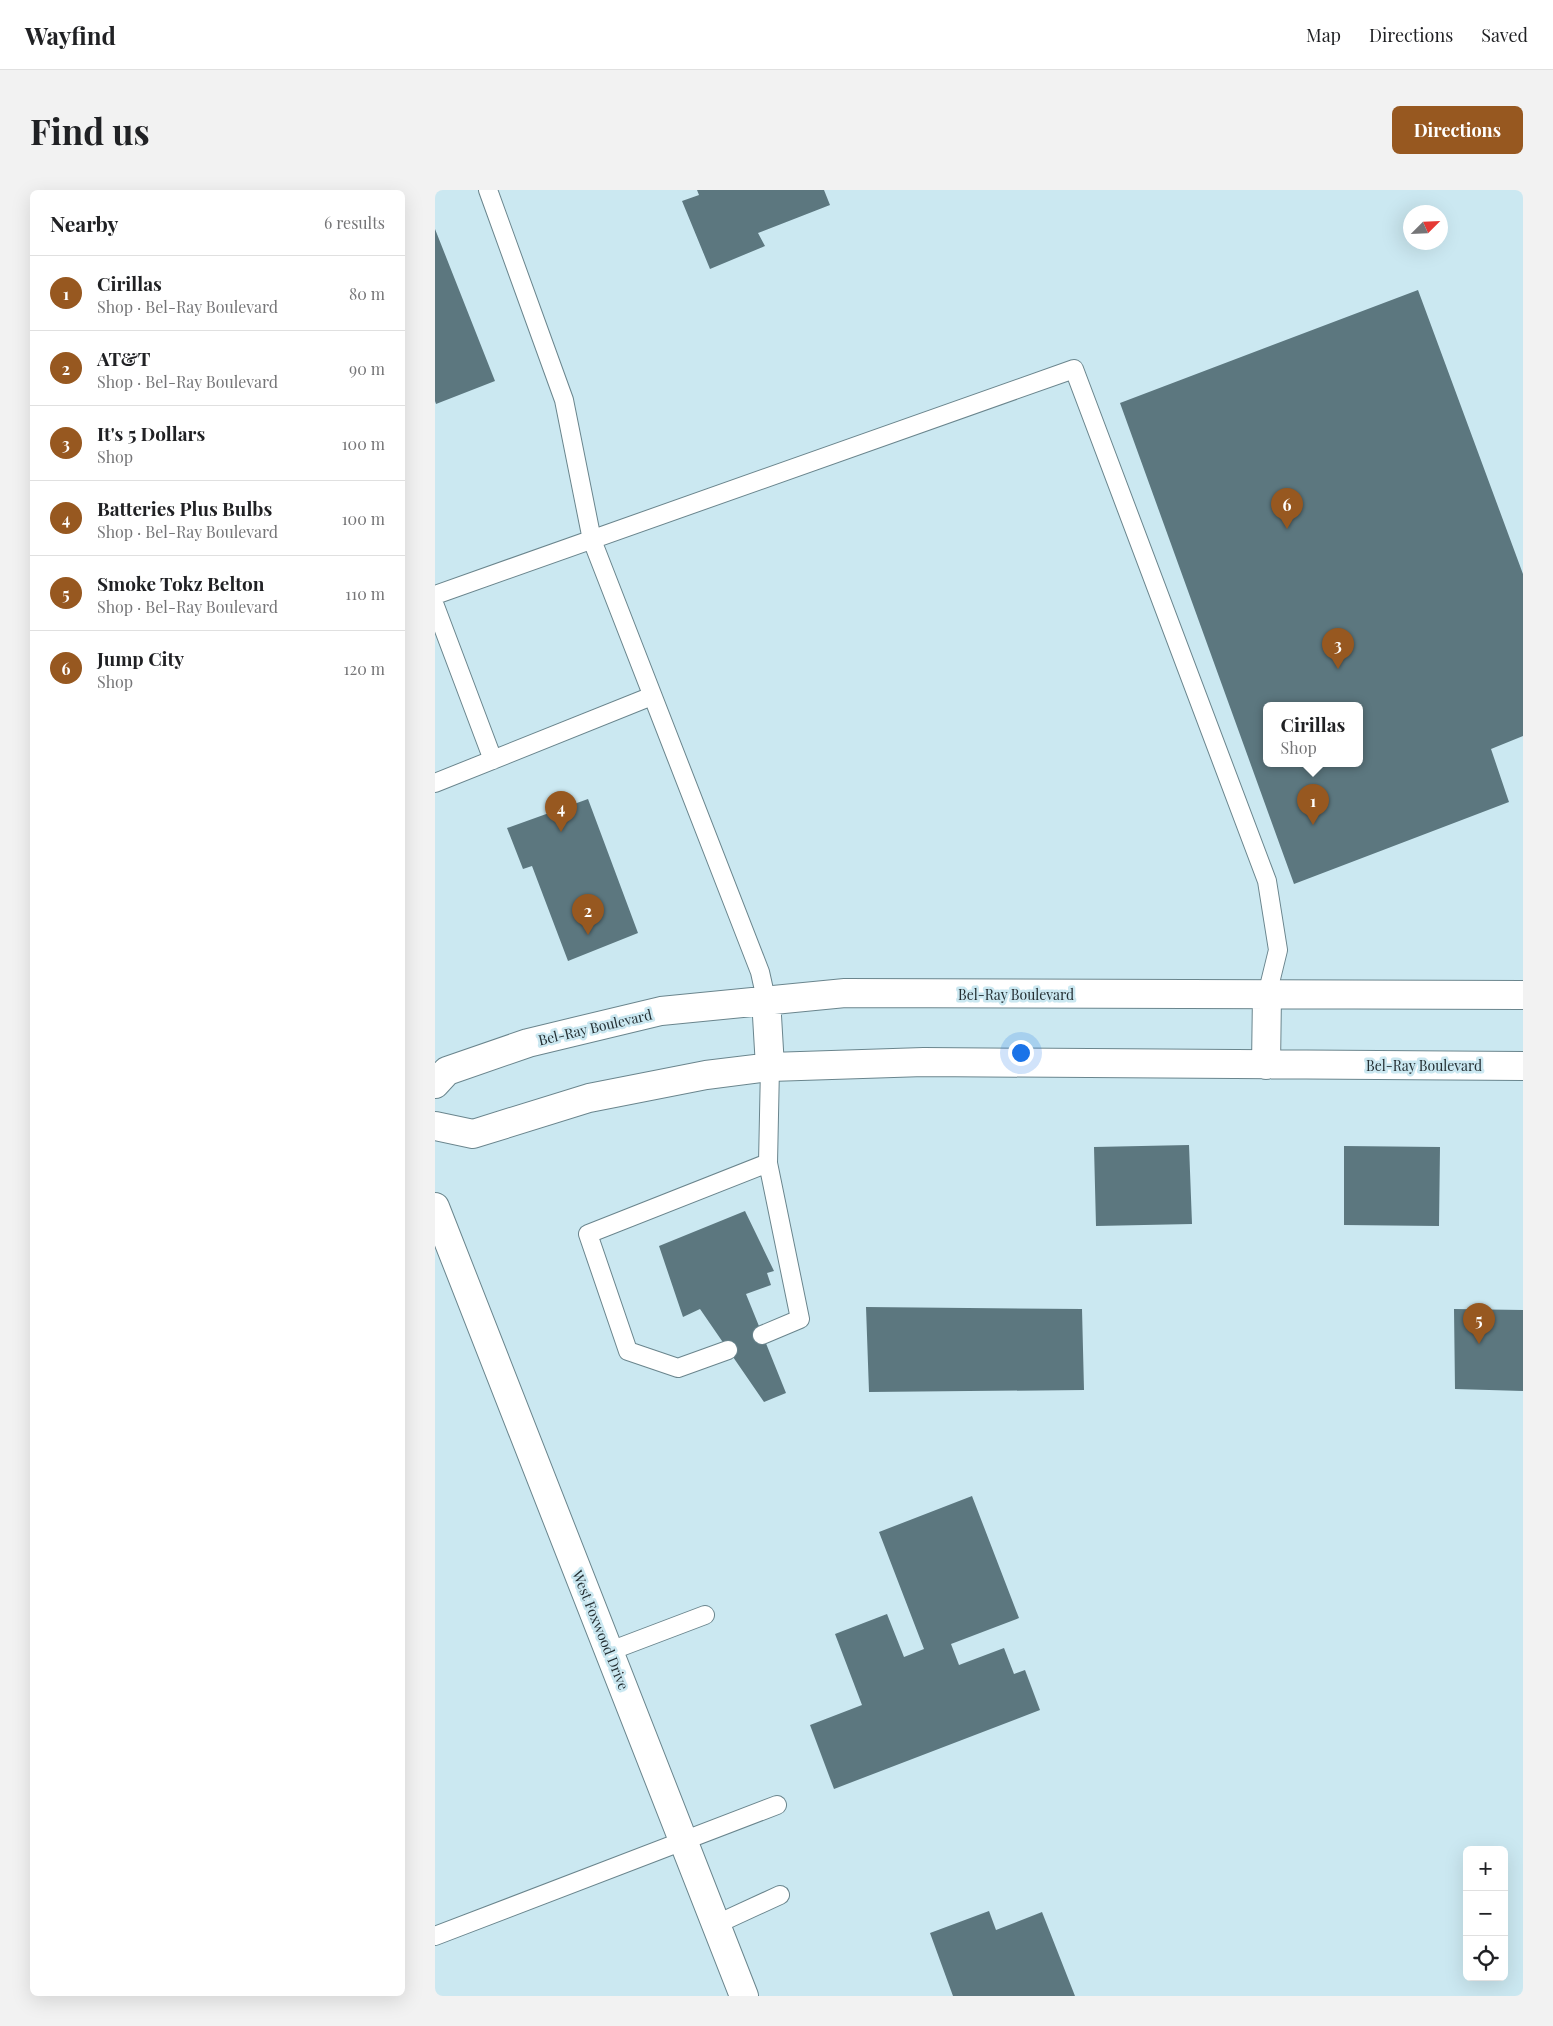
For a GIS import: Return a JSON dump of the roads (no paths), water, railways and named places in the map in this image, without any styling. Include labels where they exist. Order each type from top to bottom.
[{"type":"street","name":"Bel-Ray Boulevard","points":[[435,1084],[447,1071],[527,1043],[661,1011],[766,999],[845,993],[1523,995]]},
{"type":"street","points":[[1266,1064],[1267,995]]},
{"type":"street","points":[[766,999],[770,1067]]},
{"type":"street","name":"Bel-Ray Boulevard","points":[[435,1126],[473,1134],[589,1098],[706,1075],[770,1067],[923,1062],[1523,1066]]},
{"type":"street","name":"West Foxwood Drive","points":[[435,1207],[685,1841],[744,1996]]},
{"type":"lane","points":[[488,190],[564,400],[592,540],[760,972],[766,999]]},
{"type":"lane","points":[[435,595],[1074,370],[1267,881],[1279,950],[1267,995]]},
{"type":"lane","points":[[435,606],[493,760]]},
{"type":"lane","points":[[435,783],[652,696]]},
{"type":"lane","points":[[763,1335],[800,1319],[768,1163],[770,1067]]},
{"type":"lane","points":[[728,1350],[678,1368],[628,1351],[588,1234],[768,1163]]},
{"type":"lane","points":[[610,1651],[705,1615]]},
{"type":"lane","points":[[435,1936],[777,1805]]},
{"type":"lane","points":[[717,1924],[780,1895]]},
{"type":"place","name":"Jump City","points":[[1287,529]]},
{"type":"place","name":"It's 5 Dollars","points":[[1338,669]]},
{"type":"place","name":"Cirillas","points":[[1313,825]]},
{"type":"place","name":"Batteries Plus Bulbs","points":[[561,832]]},
{"type":"place","name":"AT&T","points":[[588,935]]},
{"type":"place","name":"Smoke Tokz Belton","points":[[1479,1344]]}]
